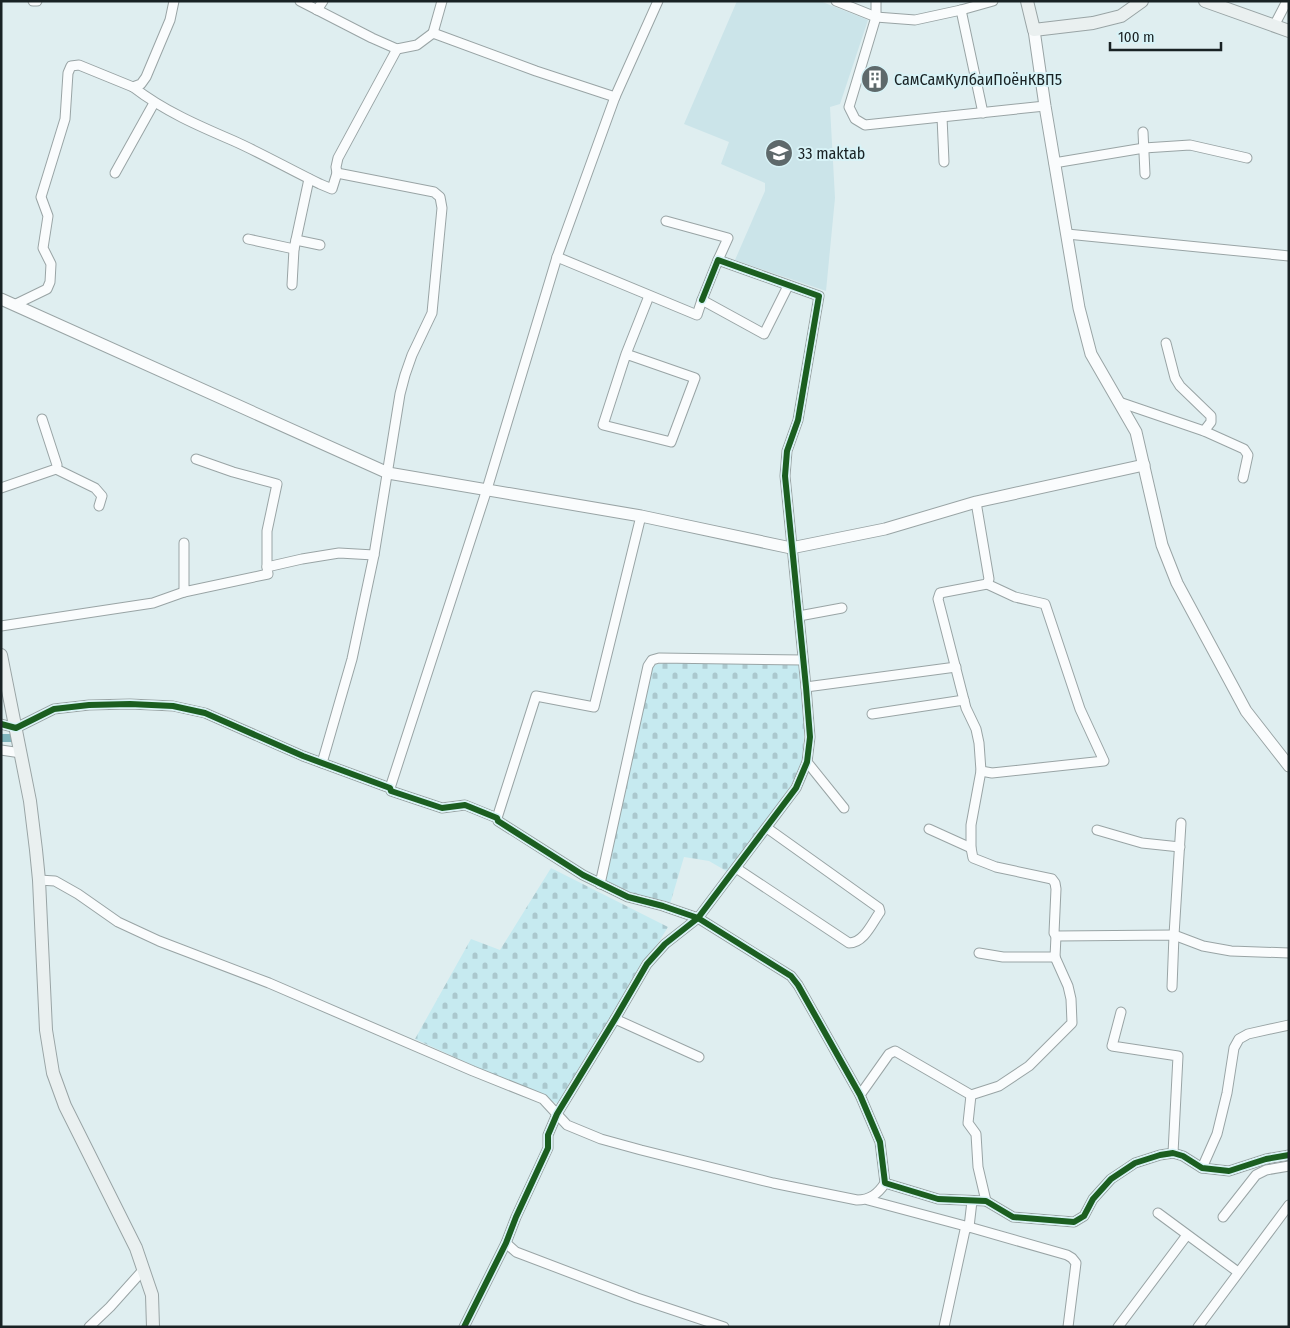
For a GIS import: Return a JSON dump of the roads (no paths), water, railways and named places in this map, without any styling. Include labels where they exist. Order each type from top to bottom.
[{"type":"main road","points":[[1027,1],[1034,30],[1093,23],[1121,16],[1142,1]]},
{"type":"main road","points":[[1204,1],[1289,31]]},
{"type":"main road","points":[[1,655],[30,801],[39,880],[46,1030],[53,1073],[65,1106],[136,1248],[152,1295],[154,1327]]},
{"type":"street","points":[[33,1],[37,2]]},
{"type":"street","points":[[133,87],[141,84],[146,76],[170,20],[174,1]]},
{"type":"street","points":[[300,1],[397,49],[417,45],[433,34],[442,1]]},
{"type":"street","points":[[317,10],[323,1]]},
{"type":"street","points":[[390,788],[487,488],[557,257],[615,97],[658,1]]},
{"type":"street","points":[[836,1],[876,17],[915,20],[993,1]]},
{"type":"street","points":[[876,1],[876,17],[849,108],[855,119],[864,125],[1045,106]]},
{"type":"street","points":[[1274,26],[1287,1]]},
{"type":"street","points":[[961,10],[983,113]]},
{"type":"street","points":[[1034,30],[1079,308],[1092,354],[1136,432],[1162,545],[1176,583],[1246,711],[1289,766]]},
{"type":"street","points":[[433,34],[536,72],[615,97]]},
{"type":"street","points":[[14,305],[48,288],[50,282],[51,264],[44,248],[48,216],[41,197],[65,119],[68,73],[71,66],[79,65],[133,87],[154,103],[202,128],[332,189],[337,173],[338,158],[397,49]]},
{"type":"street","points":[[115,172],[154,103]]},
{"type":"street","points":[[942,117],[944,162]]},
{"type":"street","points":[[1143,132],[1145,174]]},
{"type":"street","points":[[1054,162],[1144,148],[1190,145],[1247,158]]},
{"type":"street","points":[[322,763],[352,659],[374,555],[400,394],[412,355],[432,313],[442,208],[440,196],[434,192],[337,173]]},
{"type":"street","points":[[292,285],[295,245],[309,179]]},
{"type":"street","points":[[557,257],[697,315],[728,238],[666,221]]},
{"type":"street","points":[[1067,234],[1289,256]]},
{"type":"street","points":[[248,239],[295,245],[320,245]]},
{"type":"street","points":[[464,1327],[506,1243],[548,1148],[548,1135],[556,1114],[615,1019],[646,964],[665,944],[698,918],[796,788],[807,762],[810,737],[785,476],[787,451],[798,420],[819,296],[718,260]]},
{"type":"street","points":[[702,300],[764,334],[788,286]]},
{"type":"street","points":[[626,354],[695,378],[671,442],[603,425],[626,354],[649,296]]},
{"type":"street","points":[[1,299],[388,473],[487,488],[641,516],[791,548],[885,529],[976,502],[1144,465]]},
{"type":"street","points":[[1166,344],[1175,378],[1180,386],[1212,416],[1211,422],[1204,432]]},
{"type":"street","points":[[1119,402],[1204,432],[1246,450],[1248,455],[1243,478]]},
{"type":"street","points":[[42,419],[57,464],[56,469]]},
{"type":"street","points":[[1,626],[153,602],[184,592],[268,574],[267,531],[277,484],[196,459]]},
{"type":"street","points":[[1,488],[56,469],[95,488],[102,496],[99,506]]},
{"type":"street","points":[[976,502],[990,575],[987,584]]},
{"type":"street","points":[[497,818],[536,696],[594,707],[641,516]]},
{"type":"street","points":[[184,543],[184,592]]},
{"type":"street","points":[[267,567],[302,558],[339,553],[374,555]]},
{"type":"street","points":[[860,1095],[889,1054],[894,1051],[971,1095],[999,1086],[1028,1066],[1072,1023],[1072,999],[1055,956],[1055,883],[1052,879],[996,867],[976,860],[973,858],[971,848],[971,825],[981,771],[979,743],[976,729],[964,700],[938,595],[940,593],[987,584],[1015,597],[1045,604],[1080,709],[1104,761],[992,773],[981,771]]},
{"type":"street","points":[[799,616],[842,608]]},
{"type":"street","points":[[600,884],[648,666],[652,660],[659,658],[803,660]]},
{"type":"street","points":[[806,687],[956,667]]},
{"type":"street","points":[[872,714],[964,700]]},
{"type":"street","points":[[1,724],[16,728],[54,709],[130,704],[173,706],[205,713],[303,756],[390,788],[391,792],[442,808],[465,805],[497,818],[498,821],[600,884],[628,897],[698,918],[791,976],[798,985],[860,1095],[880,1142],[885,1183],[881,1190],[868,1200]]},
{"type":"street","points":[[1,750],[21,753]]},
{"type":"street","points":[[807,762],[844,808]]},
{"type":"street","points":[[1172,987],[1181,823]]},
{"type":"street","points":[[736,868],[849,943],[856,943],[861,940],[880,912],[879,908],[767,828]]},
{"type":"street","points":[[930,829],[971,848]]},
{"type":"street","points":[[1097,830],[1142,843],[1180,847]]},
{"type":"street","points":[[39,880],[55,881],[78,894],[118,922],[159,941],[268,983],[543,1099],[567,1125],[601,1139],[774,1183],[858,1200],[868,1200],[1067,1255],[1076,1263],[1068,1327]]},
{"type":"street","points":[[1056,936],[1174,935],[1203,946],[1231,952],[1289,953]]},
{"type":"street","points":[[979,953],[1003,957],[1055,956]]},
{"type":"street","points":[[1121,1012],[1112,1046],[1178,1056],[1173,1153]]},
{"type":"street","points":[[615,1019],[699,1057]]},
{"type":"street","points":[[1202,1168],[1217,1134],[1227,1093],[1234,1048],[1239,1039],[1248,1034],[1289,1024]]},
{"type":"street","points":[[971,1095],[968,1123],[976,1134],[978,1167],[986,1201]]},
{"type":"street","points":[[885,1183],[938,1200],[986,1201],[1013,1217],[1074,1222],[1084,1216],[1093,1199],[1111,1179],[1135,1163],[1160,1155],[1173,1153],[1183,1156],[1202,1168],[1229,1171],[1266,1159],[1289,1155]]},
{"type":"street","points":[[1223,1217],[1256,1175],[1266,1170],[1289,1166]]},
{"type":"street","points":[[944,1327],[965,1230],[969,1227],[972,1201]]},
{"type":"street","points":[[1198,1327],[1289,1205]]},
{"type":"street","points":[[1158,1213],[1238,1272]]},
{"type":"street","points":[[1118,1327],[1187,1235]]},
{"type":"street","points":[[506,1243],[516,1252],[637,1298],[724,1327]]},
{"type":"street","points":[[89,1327],[144,1269]]},
{"type":"waterway","points":[[1,738],[11,738]]},
{"type":"place","name":"СамСамКулбаиПоёнКВП5","points":[[875,79]]},
{"type":"place","name":"33 maktab","points":[[779,153]]}]
